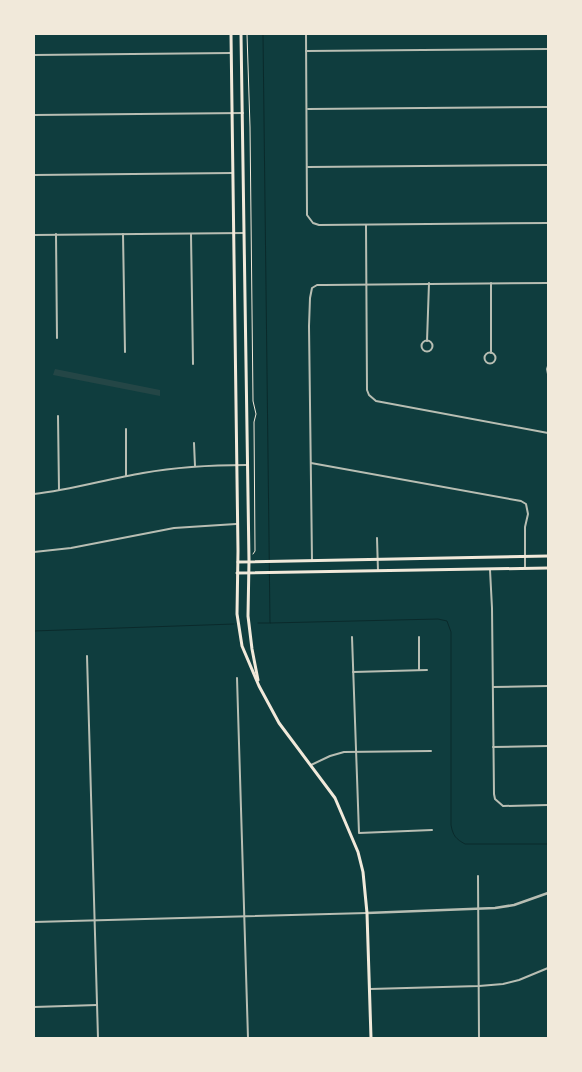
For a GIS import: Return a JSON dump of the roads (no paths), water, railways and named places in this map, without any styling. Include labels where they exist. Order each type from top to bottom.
[{"type":"main road","points":[[231,34],[238,562],[237,614],[242,646],[259,686],[279,723],[335,798],[358,852],[363,872],[367,913],[371,1038]]},
{"type":"main road","points":[[241,34],[249,562],[248,616],[259,686]]},
{"type":"main road","points":[[238,562],[548,556]]},
{"type":"main road","points":[[237,573],[548,568]]},
{"type":"street","points":[[306,34],[307,214],[313,223],[319,225],[548,223]]},
{"type":"street","points":[[306,51],[548,49]]},
{"type":"street","points":[[34,55],[231,53]]},
{"type":"street","points":[[307,109],[548,107]]},
{"type":"street","points":[[34,115],[243,113]]},
{"type":"street","points":[[307,167],[548,165]]},
{"type":"street","points":[[34,175],[233,173]]},
{"type":"street","points":[[366,224],[367,390],[369,395],[376,400],[548,433]]},
{"type":"street","points":[[191,233],[193,364]]},
{"type":"street","points":[[34,235],[244,233]]},
{"type":"street","points":[[56,234],[57,338]]},
{"type":"street","points":[[123,234],[125,352]]},
{"type":"street","points":[[312,560],[310,292],[312,288],[317,285],[548,282]]},
{"type":"street","points":[[428,283],[428,341],[431,342],[433,347],[432,350],[427,352],[422,347],[424,342],[428,341]]},
{"type":"street","points":[[491,283],[491,352],[494,354],[495,360],[490,364],[484,358],[487,353],[491,352]]},
{"type":"street","points":[[548,366],[548,374]]},
{"type":"street","points":[[58,416],[59,490]]},
{"type":"street","points":[[126,429],[126,476]]},
{"type":"street","points":[[194,443],[195,466]]},
{"type":"street","points":[[311,463],[521,501],[526,504],[528,509],[525,568]]},
{"type":"street","points":[[34,494],[126,476],[195,466],[247,465]]},
{"type":"street","points":[[34,552],[71,548],[174,528],[236,524]]},
{"type":"street","points":[[377,538],[378,570]]},
{"type":"street","points":[[490,569],[495,799],[503,806],[548,805]]},
{"type":"street","points":[[352,637],[359,833],[432,830]]},
{"type":"street","points":[[419,637],[419,670]]},
{"type":"street","points":[[86,656],[98,1038]]},
{"type":"street","points":[[353,672],[427,670]]},
{"type":"street","points":[[236,678],[248,1038]]},
{"type":"street","points":[[492,686],[548,686]]},
{"type":"street","points":[[493,747],[548,746]]},
{"type":"street","points":[[310,766],[330,756],[344,752],[431,751]]},
{"type":"street","points":[[478,876],[479,1038]]},
{"type":"street","points":[[34,922],[478,909],[514,905],[548,894]]},
{"type":"street","points":[[370,989],[503,984],[519,980],[548,968]]},
{"type":"street","points":[[34,1008],[97,1005]]},
{"type":"waterway","points":[[263,34],[270,623],[438,619],[447,621],[451,632],[451,825],[454,835],[465,844],[548,844]]},
{"type":"waterway","points":[[258,623],[270,623]]},
{"type":"waterway","points":[[34,631],[234,624]]}]
